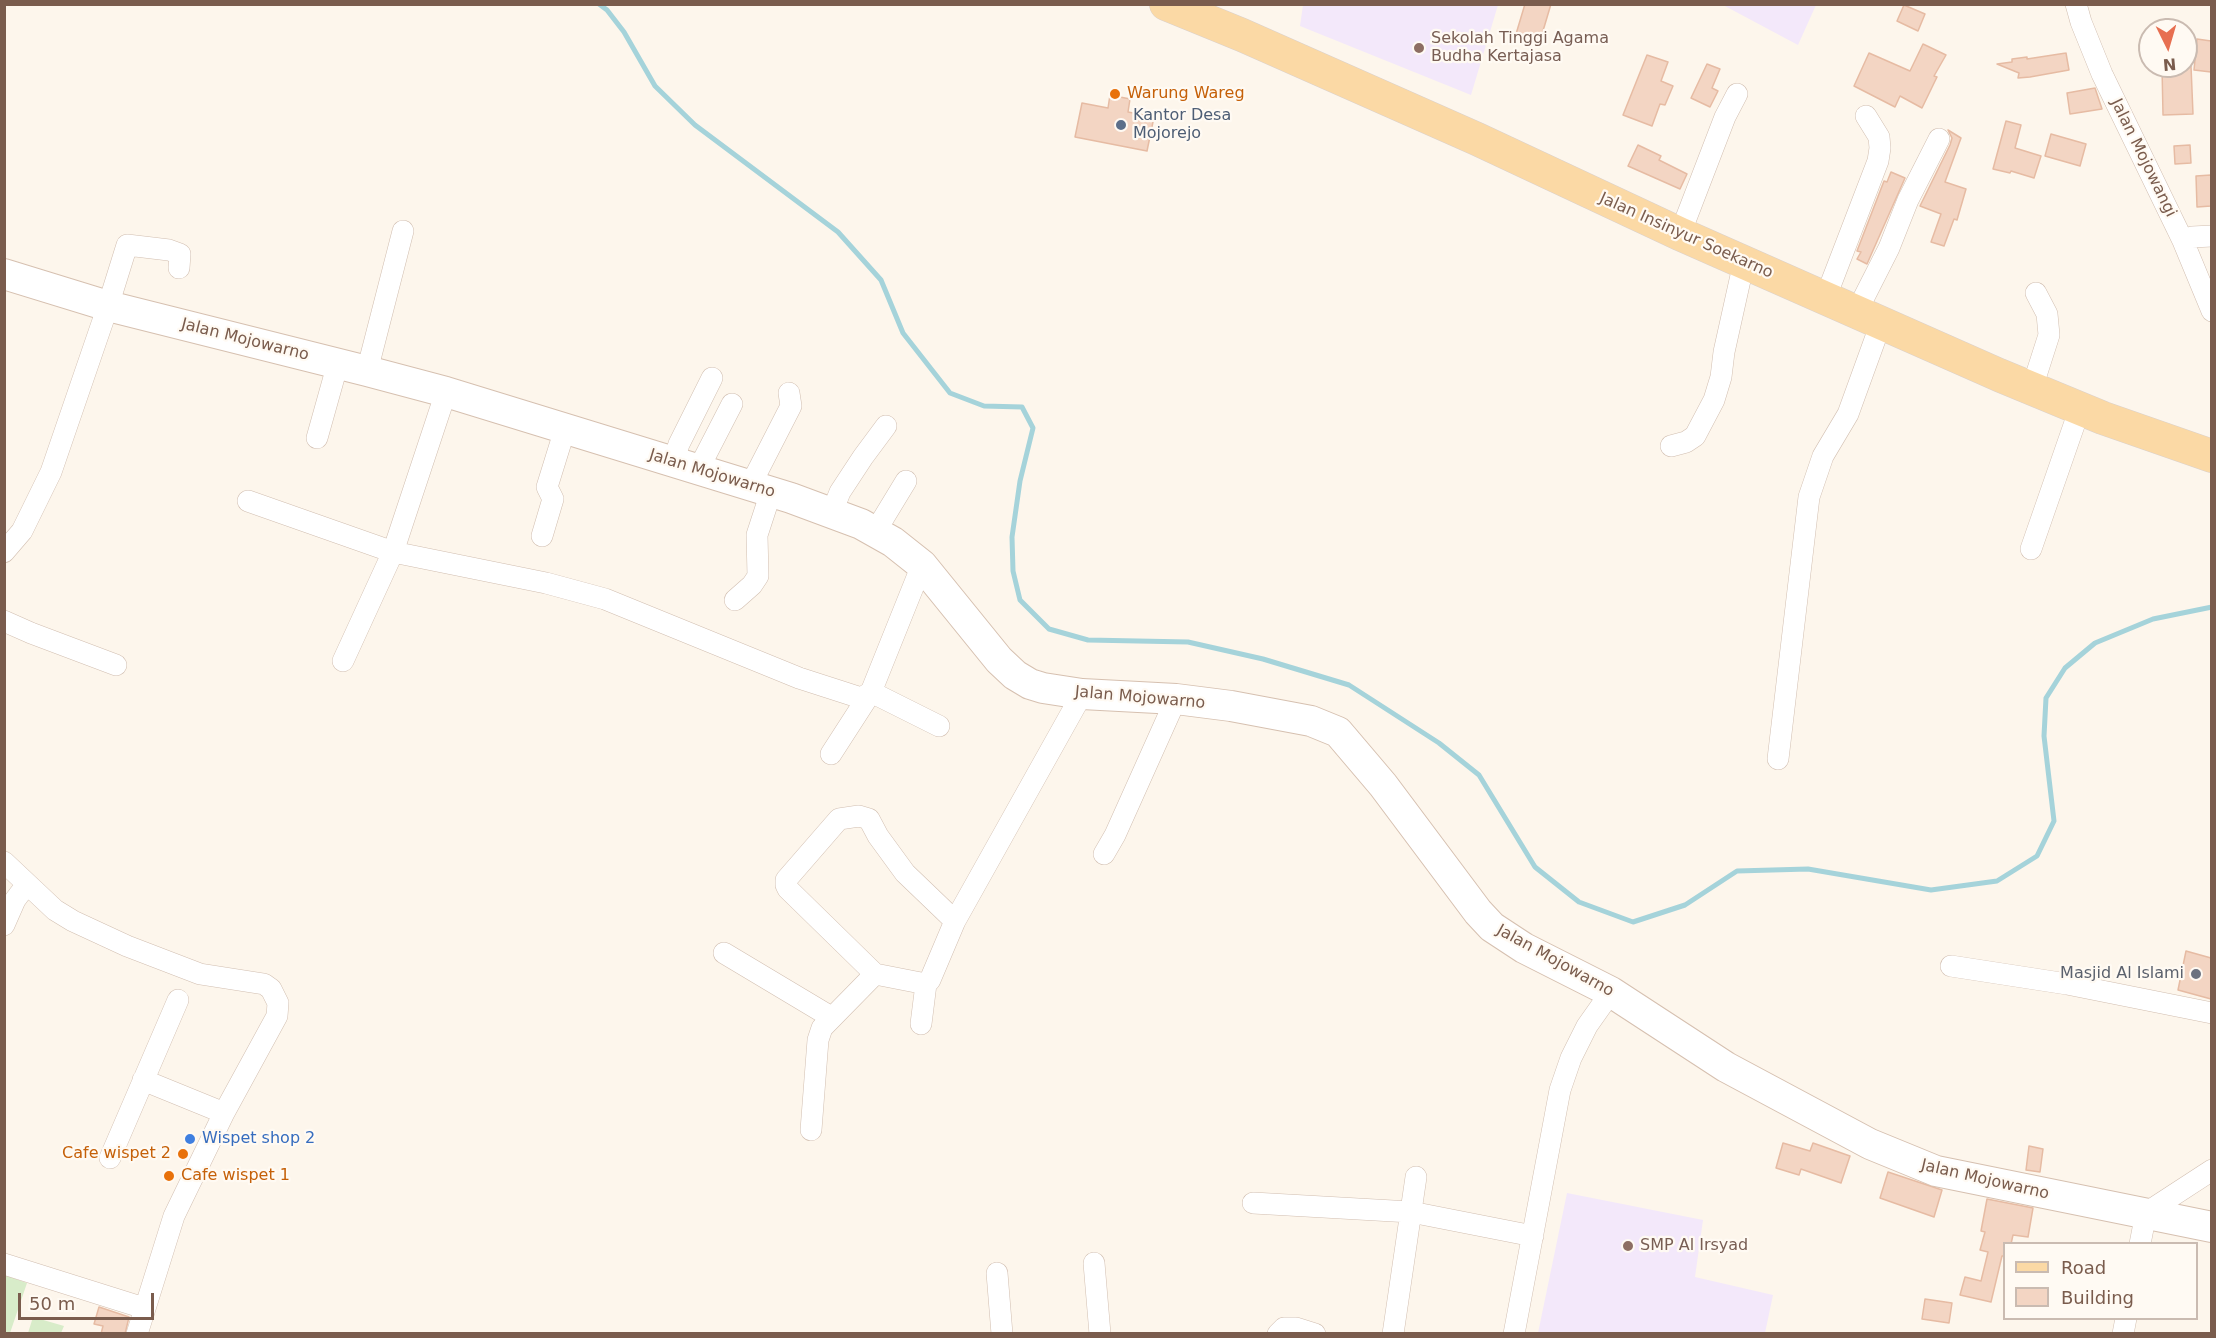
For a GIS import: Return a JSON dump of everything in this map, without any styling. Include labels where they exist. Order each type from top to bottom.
[{"type":"main road","name":"Jalan Insinyur Soekarno","points":[[1166,4],[1467,134],[1825,299],[2080,408],[2211,456]]},
{"type":"street","name":"Jalan Mojowangi","points":[[2076,4],[2102,74],[2182,241],[2211,311]]},
{"type":"street","points":[[1680,234],[1725,117],[1737,94]]},
{"type":"street","points":[[1825,299],[1878,161],[1879,137],[1866,116]]},
{"type":"street","points":[[1778,759],[1809,497],[1823,456],[1848,414],[1869,317],[1888,248],[1908,200],[1939,139]]},
{"type":"street","points":[[367,370],[403,231]]},
{"type":"street","points":[[2182,241],[2192,237],[2211,236]]},
{"type":"street","points":[[4,552],[22,531],[51,472],[127,246],[169,250],[180,254],[179,268]]},
{"type":"street","points":[[1671,446],[1686,442],[1695,436],[1714,400],[1721,377],[1726,342],[1744,262]]},
{"type":"street","name":"Jalan Mojowarno","points":[[4,274],[108,306],[367,370],[446,392],[832,512],[893,542],[921,565],[999,660],[1015,675],[1030,684],[1082,694],[1176,699],[1273,713],[1311,721],[1338,732],[1383,785],[1478,912],[1492,927],[1524,948],[1611,992],[1726,1067],[1870,1144],[1936,1171],[2211,1227]]},
{"type":"street","points":[[2032,388],[2049,335],[2047,314],[2036,293]]},
{"type":"street","points":[[317,438],[338,363]]},
{"type":"street","points":[[686,467],[680,444],[712,378]]},
{"type":"street","points":[[343,661],[393,552],[446,392]]},
{"type":"street","points":[[735,600],[752,585],[758,576],[757,535],[761,489],[791,406],[789,393]]},
{"type":"street","points":[[686,467],[732,404]]},
{"type":"street","points":[[2031,549],[2080,408]]},
{"type":"street","points":[[832,512],[840,492],[886,426]]},
{"type":"street","points":[[542,536],[552,499],[547,487],[565,429]]},
{"type":"street","points":[[875,532],[906,481]]},
{"type":"street","points":[[248,501],[393,552],[546,583],[605,599],[799,678],[858,697],[871,692]]},
{"type":"street","points":[[831,754],[871,692],[921,565]]},
{"type":"street","points":[[4,621],[116,665]]},
{"type":"street","points":[[871,692],[939,726]]},
{"type":"street","points":[[921,1024],[926,984],[930,980],[955,921],[1082,694]]},
{"type":"street","points":[[1104,854],[1115,835],[1176,699]]},
{"type":"street","points":[[926,984],[875,974],[788,889],[786,880],[839,819],[859,816],[868,819],[905,873],[955,921]]},
{"type":"street","points":[[4,862],[15,892],[4,925]]},
{"type":"street","points":[[15,892],[127,946],[200,974],[251,981],[271,989],[278,1003],[277,1016],[224,1113],[174,1216],[137,1334]]},
{"type":"street","points":[[724,953],[831,1017]]},
{"type":"street","points":[[1951,966],[2067,984],[2211,1013]]},
{"type":"street","points":[[811,1130],[818,1040],[822,1028],[875,974]]},
{"type":"street","points":[[1514,1334],[1560,1090],[1571,1058],[1587,1026],[1611,992]]},
{"type":"street","points":[[110,1158],[178,1000]]},
{"type":"street","points":[[144,1080],[224,1113]]},
{"type":"street","points":[[2140,1242],[2146,1213],[2211,1170]]},
{"type":"street","points":[[1393,1334],[1416,1177]]},
{"type":"street","points":[[1253,1203],[1411,1212],[1533,1236]]},
{"type":"street","points":[[1094,1263],[1100,1334]]},
{"type":"street","points":[[4,1264],[144,1308]]},
{"type":"street","points":[[997,1273],[1002,1334]]},
{"type":"street","points":[[1278,1334],[1284,1328],[1296,1328],[1314,1334]]},
{"type":"shaded area","name":"Sekolah Tinggi Agama Budha Kertajasa","points":[[1303,4],[1498,5],[1471,95],[1300,26]]},
{"type":"shaded area","points":[[1816,4],[1798,45],[1723,5]]},
{"type":"shaded area","name":"SMP Al Irsyad","points":[[1567,1193],[1703,1220],[1695,1277],[1773,1295],[1765,1333],[1538,1333]]},
{"type":"green space","points":[[5,1275],[27,1283],[10,1333],[5,1333]]},
{"type":"green space","points":[[33,1317],[64,1326],[61,1333],[28,1333]]},
{"type":"building","points":[[1525,4],[1551,4],[1540,41],[1516,34]]},
{"type":"building","points":[[1904,5],[1925,14],[1918,31],[1897,21]]},
{"type":"building","points":[[2198,39],[2211,41],[2211,72],[2198,70]]},
{"type":"building","points":[[1923,44],[1946,55],[1934,76],[1937,77],[1922,108],[1900,96],[1895,107],[1854,86],[1869,53],[1910,71]]},
{"type":"building","points":[[2066,53],[2069,70],[2030,77],[2018,78],[2019,73],[1997,64],[2012,62],[2012,59]]},
{"type":"building","points":[[1647,55],[1668,62],[1661,81],[1673,86],[1665,105],[1660,104],[1652,126],[1623,115]]},
{"type":"building","points":[[1707,64],[1720,69],[1712,88],[1718,91],[1710,107],[1691,98]]},
{"type":"building","points":[[2162,78],[2192,78],[2193,114],[2163,115]]},
{"type":"building","points":[[2095,88],[2102,109],[2070,114],[2067,93]]},
{"type":"building","points":[[1110,95],[1130,99],[1128,112],[1154,117],[1147,151],[1075,137],[1082,103],[1108,108]]},
{"type":"building","points":[[2006,121],[2021,125],[2015,148],[2041,156],[2034,178],[2011,171],[2010,173],[1993,169]]},
{"type":"building","points":[[1948,130],[1961,138],[1945,182],[1966,189],[1957,220],[1954,219],[1944,246],[1931,242],[1941,214],[1920,206],[1950,145],[1952,138]]},
{"type":"building","points":[[2051,134],[2086,144],[2080,166],[2045,156]]},
{"type":"building","points":[[1638,145],[1661,156],[1659,160],[1687,174],[1680,189],[1628,166]]},
{"type":"building","points":[[2190,145],[2191,163],[2175,164],[2174,146]]},
{"type":"building","points":[[1891,172],[1905,178],[1867,264],[1857,259],[1861,252],[1857,251],[1884,181],[1887,182]]},
{"type":"building","points":[[2211,175],[2211,206],[2197,207],[2196,176]]},
{"type":"building","name":"Masjid Al Islami","points":[[2186,951],[2211,958],[2211,999],[2178,990]]},
{"type":"building","points":[[1783,1143],[1810,1151],[1813,1143],[1850,1156],[1841,1183],[1801,1169],[1799,1175],[1776,1168]]},
{"type":"building","points":[[2029,1146],[2043,1149],[2040,1172],[2026,1170]]},
{"type":"building","points":[[1888,1172],[1942,1190],[1934,1217],[1880,1198]]},
{"type":"building","points":[[1987,1199],[2033,1208],[2028,1237],[2013,1235],[2011,1242],[2003,1242],[2003,1256],[1991,1302],[1960,1295],[1965,1277],[1981,1281],[1988,1252],[1980,1250],[1985,1232],[1981,1231]]},
{"type":"building","points":[[1925,1299],[1952,1303],[1949,1323],[1922,1319]]},
{"type":"building","points":[[99,1307],[129,1317],[125,1334],[101,1334],[103,1326],[94,1324]]},
{"type":"waterway","points":[[599,4],[607,10],[624,32],[655,86],[695,125],[838,232],[881,280],[903,333],[950,393],[984,406],[1022,407],[1033,428],[1020,481],[1012,537],[1013,571],[1020,600],[1049,629],[1088,640],[1188,642],[1263,659],[1349,685],[1439,743],[1479,775],[1535,867],[1579,902],[1633,922],[1685,905],[1737,871],[1808,869],[1931,890],[1997,881],[2037,856],[2054,821],[2044,736],[2046,698],[2065,668],[2095,643],[2153,619],[2212,607]]},
{"type":"place","name":"Sekolah Tinggi Agama Budha Kertajasa","points":[[1419,48]]},
{"type":"place","name":"Warung Wareg","points":[[1115,94]]},
{"type":"place","name":"Kantor Desa Mojorejo","points":[[1121,125]]},
{"type":"place","name":"Masjid Al Islami","points":[[2196,974]]},
{"type":"place","name":"Wispet shop 2","points":[[190,1139]]},
{"type":"place","name":"Cafe wispet 2","points":[[183,1154]]},
{"type":"place","name":"Cafe wispet 1","points":[[169,1176]]},
{"type":"place","name":"SMP Al Irsyad","points":[[1628,1246]]}]
